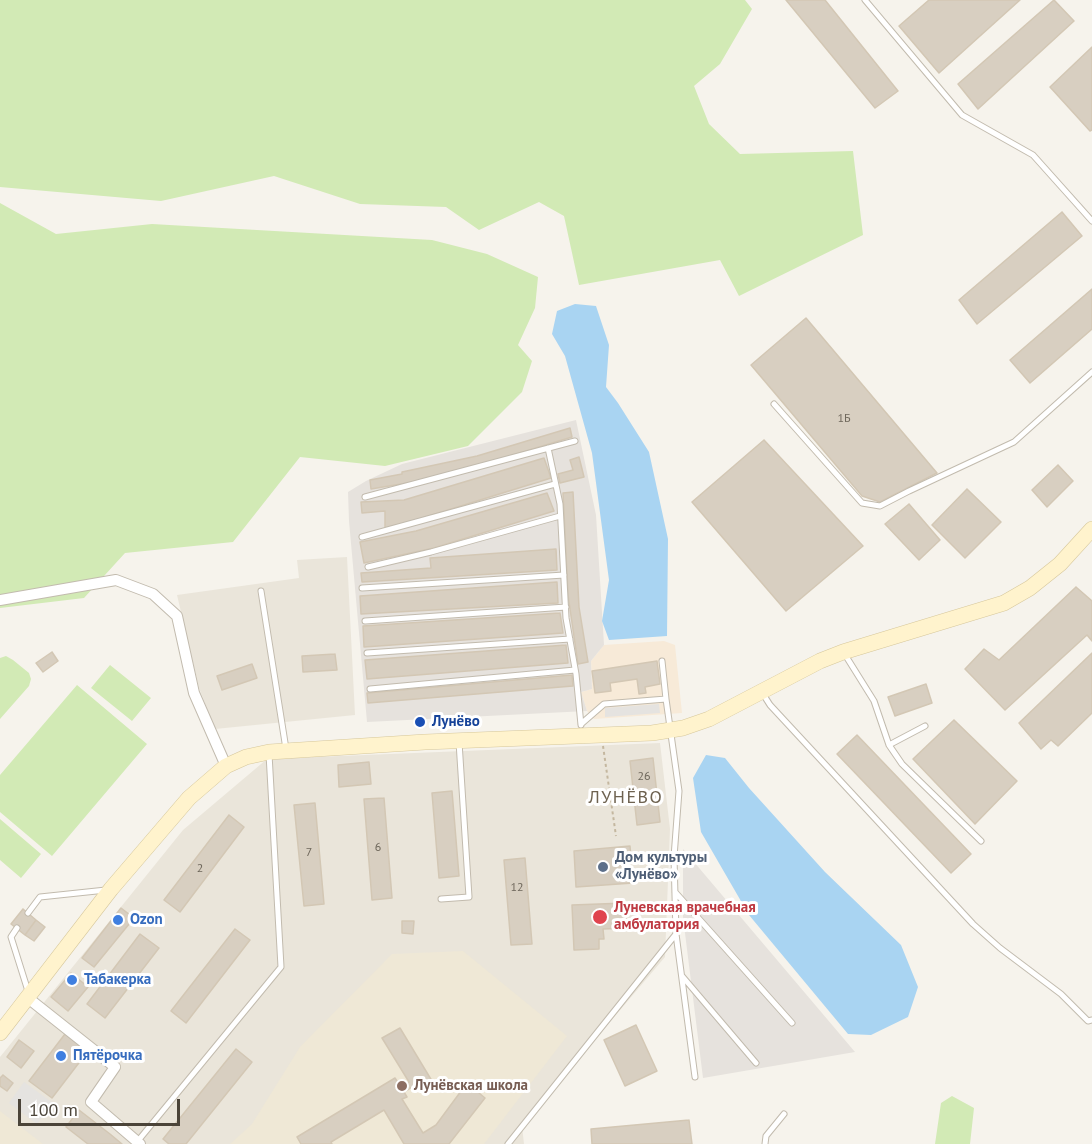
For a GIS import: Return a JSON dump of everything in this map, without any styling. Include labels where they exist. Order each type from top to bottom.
[{"type":"street","points":[[0,1033],[111,889],[189,798],[226,766],[246,757],[286,750],[459,741],[581,730],[602,735],[652,733],[683,728],[709,719],[820,661],[843,652],[1004,603],[1030,588],[1059,564],[1092,529]]},
{"type":"street","points":[[0,600],[116,580],[153,594],[177,616],[194,693],[226,766]]},
{"type":"street","points":[[28,996],[115,1067],[91,1102],[139,1143]]},
{"type":"lane","points":[[865,0],[962,115],[1033,155],[1092,221]]},
{"type":"lane","points":[[774,404],[862,503],[880,507],[1014,442],[1092,372]]},
{"type":"lane","points":[[365,497],[575,441]]},
{"type":"lane","points":[[548,448],[560,504],[566,607],[581,730]]},
{"type":"lane","points":[[362,537],[555,484]]},
{"type":"lane","points":[[368,567],[560,516]]},
{"type":"lane","points":[[362,588],[564,575]]},
{"type":"lane","points":[[261,591],[286,750]]},
{"type":"lane","points":[[365,621],[566,607]]},
{"type":"lane","points":[[367,653],[570,639]]},
{"type":"lane","points":[[843,652],[874,701],[889,745],[902,764],[981,841]]},
{"type":"lane","points":[[662,661],[679,791],[674,857],[676,934],[695,1077]]},
{"type":"lane","points":[[370,689],[575,670]]},
{"type":"lane","points":[[761,692],[770,705],[973,924],[1000,948],[1061,994],[1088,1021],[1092,1020]]},
{"type":"lane","points":[[581,730],[604,704],[666,699]]},
{"type":"lane","points":[[889,745],[925,726]]},
{"type":"lane","points":[[441,899],[469,897],[459,741]]},
{"type":"lane","points":[[139,1143],[281,967],[269,752]]},
{"type":"lane","points":[[28,913],[40,897],[111,889]]},
{"type":"lane","points":[[675,892],[792,1023]]},
{"type":"lane","points":[[17,928],[10,937],[28,996]]},
{"type":"lane","points":[[508,1144],[676,934]]},
{"type":"lane","points":[[681,975],[756,1063]]},
{"type":"lane","points":[[765,1144],[766,1136],[784,1114]]},
{"type":"path","points":[[602,735],[616,836]]},
{"type":"shaded area","points":[[576,420],[596,515],[604,645],[591,661],[592,689],[581,692],[587,711],[367,722],[348,492],[402,464]]},
{"type":"shaded area","points":[[347,557],[355,715],[215,729],[199,688],[177,595],[299,578],[297,560]]},
{"type":"shaded area","points":[[664,641],[675,645],[682,713],[594,719],[587,711],[581,692],[592,689],[591,661],[604,645]]},
{"type":"shaded area","points":[[659,704],[660,713],[605,717],[605,708]]},
{"type":"shaded area","points":[[660,743],[670,829],[665,957],[522,1126],[524,1144],[0,1144],[0,1057],[183,830],[267,759]]},
{"type":"shaded area","points":[[683,849],[855,1052],[703,1078],[683,917]]},
{"type":"shaded area","name":"Лунёвская школа","points":[[463,951],[567,1036],[484,1144],[230,1144],[252,1124],[300,1047],[392,954]]},
{"type":"shaded area","points":[[24,1082],[53,1103],[37,1124],[9,1103]]},
{"type":"shaded area","points":[[0,1111],[43,1144],[0,1144]]},
{"type":"green space","points":[[0,0],[745,0],[752,9],[720,64],[694,86],[709,124],[740,154],[853,151],[863,235],[739,296],[720,260],[579,285],[564,216],[539,202],[479,230],[446,207],[360,204],[274,176],[161,201],[0,187]]},
{"type":"green space","points":[[0,203],[56,234],[152,224],[432,240],[487,254],[538,277],[535,308],[518,345],[532,361],[522,392],[468,446],[385,466],[300,457],[233,542],[125,553],[84,598],[0,608]]},
{"type":"green space","points":[[6,656],[29,673],[31,679],[29,686],[0,719],[0,658]]},
{"type":"green space","points":[[110,665],[151,698],[132,721],[91,688]]},
{"type":"green space","points":[[77,685],[147,744],[52,856],[0,812],[0,775]]},
{"type":"green space","points":[[0,819],[41,854],[21,878],[0,860]]},
{"type":"green space","points":[[952,1096],[974,1108],[970,1144],[935,1144],[941,1103]]},
{"type":"water","points":[[575,304],[596,306],[609,345],[606,387],[649,452],[668,539],[667,636],[609,640],[602,621],[609,580],[592,453],[565,356],[552,334],[557,311]]},
{"type":"water","points":[[706,755],[725,758],[825,872],[901,945],[918,987],[908,1017],[871,1035],[848,1034],[749,915],[701,832],[693,778]]},
{"type":"building","points":[[786,0],[825,0],[898,91],[875,108]]},
{"type":"building","points":[[929,0],[1020,0],[939,73],[899,26]]},
{"type":"building","points":[[1054,0],[1074,21],[978,109],[958,84]]},
{"type":"building","points":[[1092,47],[1092,130],[1090,131],[1050,87]]},
{"type":"building","points":[[1062,212],[1082,236],[977,324],[959,300]]},
{"type":"building","points":[[1092,289],[1092,329],[1030,383],[1010,360]]},
{"type":"building","points":[[806,318],[937,473],[880,502],[862,496],[751,365]]},
{"type":"building","points":[[570,428],[572,437],[480,465],[413,482],[371,489],[370,480],[477,456]]},
{"type":"building","points":[[764,440],[863,546],[786,611],[692,502]]},
{"type":"building","points":[[579,457],[584,477],[560,483],[558,474],[573,470],[570,460]]},
{"type":"building","points":[[544,458],[551,478],[406,523],[385,528],[385,511],[362,513],[361,502],[404,500]]},
{"type":"building","points":[[1058,465],[1073,481],[1047,507],[1032,490]]},
{"type":"building","points":[[967,489],[1001,522],[965,558],[932,525]]},
{"type":"building","points":[[573,492],[579,607],[588,662],[578,664],[568,595],[563,493]]},
{"type":"building","points":[[547,493],[554,511],[434,548],[364,563],[360,542],[416,531]]},
{"type":"building","points":[[909,504],[940,540],[919,560],[885,524]]},
{"type":"building","points":[[556,549],[557,570],[362,582],[361,573],[431,568],[430,558]]},
{"type":"building","points":[[557,582],[558,603],[361,614],[360,596]]},
{"type":"building","points":[[1076,587],[1092,601],[1092,641],[1087,635],[1005,710],[965,669],[984,649],[999,660]]},
{"type":"building","points":[[560,613],[563,633],[364,647],[363,626]]},
{"type":"building","points":[[566,645],[568,663],[367,679],[365,660]]},
{"type":"building","points":[[52,652],[58,661],[43,672],[36,663]]},
{"type":"building","points":[[1092,653],[1092,713],[1058,746],[1051,740],[1041,749],[1019,723]]},
{"type":"building","points":[[335,654],[337,670],[303,672],[302,656]]},
{"type":"building","points":[[657,661],[660,684],[645,687],[646,693],[639,694],[637,679],[610,683],[611,691],[595,693],[592,671]]},
{"type":"building","points":[[252,664],[257,678],[222,690],[217,676]]},
{"type":"building","points":[[572,675],[573,686],[368,703],[367,693]]},
{"type":"building","points":[[926,684],[932,703],[895,716],[888,697]]},
{"type":"building","points":[[954,720],[1017,781],[975,824],[913,759]]},
{"type":"building","points":[[857,735],[971,854],[951,873],[837,754]]},
{"type":"building","points":[[653,758],[660,822],[637,825],[630,761]]},
{"type":"building","points":[[369,762],[371,784],[339,787],[338,765]]},
{"type":"building","points":[[452,791],[459,876],[439,878],[432,793]]},
{"type":"building","points":[[384,798],[392,898],[372,900],[364,799]]},
{"type":"building","points":[[315,803],[324,904],[304,906],[294,805]]},
{"type":"building","points":[[229,815],[244,827],[180,912],[164,900]]},
{"type":"building","name":"Дом культуры «Лунёво»","points":[[630,846],[633,883],[576,887],[574,851]]},
{"type":"building","points":[[525,858],[532,944],[511,945],[504,860]]},
{"type":"building","points":[[626,903],[627,928],[603,929],[604,939],[599,939],[599,949],[574,950],[572,905]]},
{"type":"building","points":[[121,908],[134,918],[94,967],[82,958]]},
{"type":"building","points":[[23,909],[36,920],[25,935],[11,924]]},
{"type":"building","points":[[36,920],[45,927],[34,941],[25,935]]},
{"type":"building","points":[[402,921],[414,921],[413,934],[402,933]]},
{"type":"building","points":[[235,929],[250,940],[186,1023],[171,1011]]},
{"type":"building","points":[[140,934],[159,948],[105,1018],[87,1004]]},
{"type":"building","points":[[71,973],[88,987],[68,1011],[51,997]]},
{"type":"building","points":[[636,1025],[657,1071],[625,1086],[604,1040]]},
{"type":"building","points":[[400,1028],[432,1081],[414,1092],[412,1087],[404,1092],[407,1097],[402,1099],[423,1133],[436,1125],[467,1083],[485,1098],[449,1144],[404,1144],[384,1110],[331,1142],[332,1144],[301,1144],[297,1137],[395,1078],[401,1087],[409,1082],[382,1038]]},
{"type":"building","points":[[65,1034],[88,1051],[52,1098],[29,1081]]},
{"type":"building","points":[[19,1040],[34,1051],[21,1068],[7,1057]]},
{"type":"building","points":[[236,1049],[252,1062],[186,1144],[169,1144],[163,1139]]},
{"type":"building","points":[[3,1075],[13,1083],[7,1091],[0,1086],[0,1078]]},
{"type":"building","points":[[79,1110],[122,1144],[88,1144],[66,1127]]},
{"type":"building","points":[[689,1120],[692,1144],[592,1144],[591,1129]]},
{"type":"place","name":"Лунёво","points":[[420,722]]},
{"type":"place","name":"Дом культуры «Лунёво»","points":[[603,867]]},
{"type":"place","name":"Луневская врачебная амбулатория","points":[[600,917]]},
{"type":"place","name":"Ozon","points":[[118,920]]},
{"type":"place","name":"Табакерка","points":[[72,980]]},
{"type":"place","name":"Пятёрочка","points":[[61,1056]]},
{"type":"place","name":"Лунёвская школа","points":[[402,1086]]},
{"type":"district","name":"ЛУНЁВО","points":[[626,798]]}]
